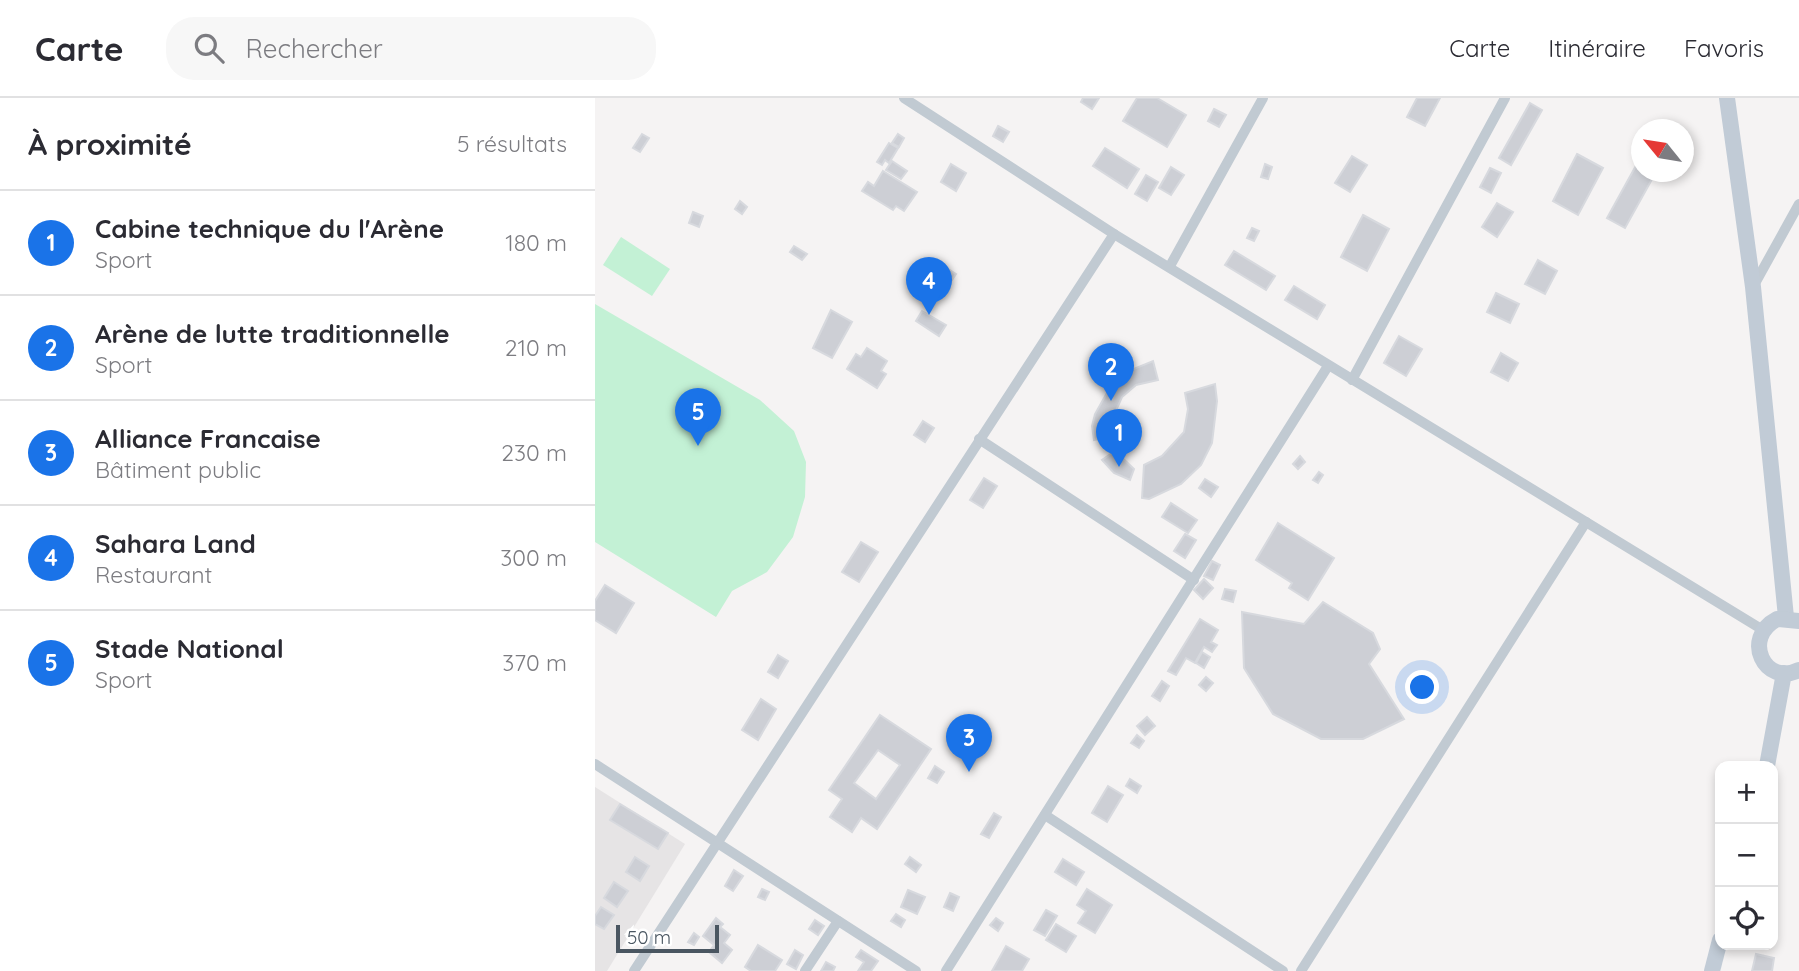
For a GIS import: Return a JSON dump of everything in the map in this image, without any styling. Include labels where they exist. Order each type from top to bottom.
[{"type":"main road","points":[[1727,98],[1753,287],[1792,619],[1769,623],[1763,630],[1759,652],[1764,663],[1791,672],[1768,761]]},
{"type":"main road","points":[[1712,971],[1717,950]]},
{"type":"street","points":[[904,98],[1114,234],[1763,630]]},
{"type":"street","points":[[1170,266],[1263,98]]},
{"type":"street","points":[[1352,380],[1505,98]]},
{"type":"street","points":[[1753,287],[1799,204]]},
{"type":"street","points":[[634,971],[1114,234]]},
{"type":"street","points":[[946,971],[1328,366]]},
{"type":"street","points":[[979,439],[1195,580]]},
{"type":"street","points":[[1301,971],[1586,522]]},
{"type":"street","points":[[595,764],[916,971]]},
{"type":"street","points":[[1045,815],[1283,971]]},
{"type":"street","points":[[805,971],[838,921]]},
{"type":"shaded area","points":[[595,787],[685,844],[607,971],[595,971]]},
{"type":"green space","points":[[621,237],[670,269],[652,296],[603,265]]},
{"type":"green space","points":[[595,304],[760,400],[794,431],[806,462],[805,497],[793,537],[767,572],[732,591],[716,617],[595,542]]},
{"type":"building","points":[[1083,98],[1099,98],[1092,109],[1081,102]]},
{"type":"building","points":[[1137,98],[1157,98],[1186,115],[1167,147],[1123,121]]},
{"type":"building","points":[[1417,98],[1440,98],[1425,126],[1407,117]]},
{"type":"building","points":[[1530,103],[1542,110],[1511,165],[1499,158]]},
{"type":"building","points":[[1214,109],[1226,115],[1219,127],[1208,121]]},
{"type":"building","points":[[998,126],[1009,132],[1003,142],[993,136]]},
{"type":"building","points":[[642,134],[649,138],[640,152],[633,148]]},
{"type":"building","points":[[898,134],[904,138],[899,147],[892,143]]},
{"type":"building","points":[[889,143],[898,148],[889,163],[885,160],[882,165],[877,162]]},
{"type":"building","points":[[1105,148],[1139,169],[1127,188],[1093,166]]},
{"type":"building","points":[[1577,154],[1603,168],[1578,215],[1553,201]]},
{"type":"building","points":[[1352,156],[1367,165],[1350,192],[1335,183]]},
{"type":"building","points":[[892,161],[907,171],[901,179],[886,170]]},
{"type":"building","points":[[951,164],[966,173],[956,191],[941,182]]},
{"type":"building","points":[[1265,164],[1272,167],[1268,179],[1261,177]]},
{"type":"building","points":[[1171,167],[1184,175],[1171,195],[1159,188]]},
{"type":"building","points":[[1490,168],[1501,173],[1491,193],[1480,187]]},
{"type":"building","points":[[883,171],[917,192],[904,211],[896,206],[893,210],[862,191],[868,182],[874,186]]},
{"type":"building","points":[[1146,175],[1158,182],[1147,201],[1135,194]]},
{"type":"building","points":[[1631,175],[1631,182],[1650,182],[1625,228],[1607,218]]},
{"type":"building","points":[[740,201],[747,207],[742,214],[735,209]]},
{"type":"building","points":[[1497,203],[1513,212],[1497,237],[1482,227]]},
{"type":"building","points":[[693,212],[703,216],[699,227],[689,223]]},
{"type":"building","points":[[1363,215],[1389,229],[1367,271],[1341,257]]},
{"type":"building","points":[[1252,228],[1259,231],[1254,241],[1247,238]]},
{"type":"building","points":[[794,246],[807,254],[802,260],[790,252]]},
{"type":"building","points":[[1234,251],[1275,276],[1266,290],[1225,265]]},
{"type":"building","points":[[1538,260],[1557,271],[1545,294],[1525,284]]},
{"type":"building","points":[[945,267],[956,274],[948,286],[938,280]]},
{"type":"building","points":[[1294,286],[1325,305],[1317,319],[1285,300]]},
{"type":"building","points":[[1496,293],[1519,304],[1510,323],[1487,312]]},
{"type":"building","points":[[831,310],[852,322],[832,358],[813,348]]},
{"type":"building","points":[[922,311],[946,325],[939,336],[916,321]]},
{"type":"building","points":[[1399,336],[1422,349],[1406,376],[1384,363]]},
{"type":"building","points":[[867,348],[887,361],[881,371],[886,374],[877,388],[847,369],[856,354],[861,357]]},
{"type":"building","points":[[1501,353],[1518,363],[1508,381],[1491,372]]},
{"type":"building","points":[[1153,361],[1158,380],[1136,385],[1122,397],[1114,415],[1113,436],[1094,440],[1092,426],[1095,414],[1112,384],[1126,372]]},
{"type":"building","points":[[1215,384],[1217,401],[1212,443],[1201,465],[1181,484],[1149,499],[1142,498],[1144,465],[1162,456],[1184,432],[1188,409],[1185,393]]},
{"type":"building","points":[[923,421],[934,428],[925,442],[914,435]]},
{"type":"building","points":[[1115,451],[1134,469],[1130,480],[1114,473],[1102,460]]},
{"type":"building","points":[[1300,456],[1305,462],[1298,469],[1293,464]]},
{"type":"building","points":[[1319,472],[1323,475],[1318,483],[1313,480]]},
{"type":"building","points":[[984,478],[997,486],[983,508],[970,500]]},
{"type":"building","points":[[1205,479],[1218,487],[1211,497],[1199,488]]},
{"type":"building","points":[[1171,503],[1197,520],[1188,533],[1162,517]]},
{"type":"building","points":[[1278,523],[1334,558],[1308,600],[1289,588],[1292,583],[1256,560]]},
{"type":"building","points":[[1185,534],[1196,540],[1185,558],[1174,551]]},
{"type":"building","points":[[861,542],[878,552],[859,582],[842,572]]},
{"type":"building","points":[[1212,561],[1220,565],[1213,580],[1204,576]]},
{"type":"building","points":[[1204,579],[1213,588],[1203,599],[1194,590]]},
{"type":"building","points":[[605,585],[634,603],[616,633],[595,620],[595,601]]},
{"type":"building","points":[[1225,589],[1236,591],[1233,602],[1222,599]]},
{"type":"building","points":[[1323,602],[1373,633],[1380,649],[1369,664],[1404,719],[1363,739],[1321,739],[1273,714],[1244,668],[1242,612],[1304,624]]},
{"type":"building","points":[[1200,619],[1218,630],[1211,642],[1217,645],[1212,652],[1204,647],[1195,663],[1186,658],[1176,675],[1168,671]]},
{"type":"building","points":[[1202,652],[1210,657],[1204,668],[1196,663]]},
{"type":"building","points":[[778,655],[788,661],[778,678],[768,672]]},
{"type":"building","points":[[1206,677],[1213,683],[1206,691],[1199,685]]},
{"type":"building","points":[[1162,681],[1169,686],[1160,701],[1152,696]]},
{"type":"building","points":[[761,699],[776,709],[758,740],[742,730]]},
{"type":"building","points":[[880,715],[931,749],[877,829],[861,818],[852,832],[830,817],[842,799],[829,790]],"holes":[[[878,750],[900,765],[876,799],[854,783]]]},
{"type":"building","points":[[1147,717],[1155,726],[1145,735],[1137,726]]},
{"type":"building","points":[[1137,735],[1144,741],[1139,748],[1131,743]]},
{"type":"building","points":[[935,766],[944,772],[937,783],[928,778]]},
{"type":"building","points":[[1130,779],[1141,786],[1137,793],[1126,786]]},
{"type":"building","points":[[1108,786],[1123,795],[1107,822],[1092,813]]},
{"type":"building","points":[[620,804],[668,833],[658,849],[610,820]]},
{"type":"building","points":[[994,813],[1001,817],[989,838],[981,834]]},
{"type":"building","points":[[635,857],[649,866],[640,881],[626,872]]},
{"type":"building","points":[[910,857],[921,865],[916,872],[905,864]]},
{"type":"building","points":[[1063,859],[1084,872],[1076,885],[1055,872]]},
{"type":"building","points":[[734,870],[743,876],[733,891],[725,886]]},
{"type":"building","points":[[614,882],[628,891],[617,907],[604,898]]},
{"type":"building","points":[[762,889],[769,892],[765,900],[758,897]]},
{"type":"building","points":[[1087,889],[1112,905],[1095,933],[1078,923],[1086,911],[1077,905]]},
{"type":"building","points":[[908,890],[925,897],[917,914],[901,907]]},
{"type":"building","points":[[950,893],[959,897],[953,911],[944,907]]},
{"type":"building","points":[[601,907],[614,915],[604,929],[595,924],[595,916]]},
{"type":"building","points":[[1046,910],[1057,916],[1045,936],[1034,930]]},
{"type":"building","points":[[896,914],[905,920],[901,927],[891,921]]},
{"type":"building","points":[[716,918],[723,924],[720,927],[730,935],[724,943],[732,950],[722,963],[709,952],[714,945],[703,936]]},
{"type":"building","points":[[996,918],[1003,923],[998,931],[990,925]]},
{"type":"building","points":[[815,920],[824,926],[818,935],[809,929]]},
{"type":"building","points":[[1056,924],[1076,936],[1066,952],[1046,940]]},
{"type":"building","points":[[694,933],[699,937],[694,945],[688,942]]},
{"type":"building","points":[[758,945],[782,960],[775,971],[751,971],[745,967]]},
{"type":"building","points":[[1006,946],[1029,959],[1022,971],[992,971]]},
{"type":"building","points":[[795,950],[803,955],[796,969],[787,964]]},
{"type":"building","points":[[861,950],[878,961],[871,971],[858,971],[864,962],[856,957]]},
{"type":"building","points":[[1756,954],[1774,958],[1772,971],[1752,971]]},
{"type":"building","points":[[826,962],[835,967],[833,971],[821,971]]},
{"type":"place","name":"Sahara Land","points":[[929,315]]},
{"type":"place","name":"Arène de lutte traditionnelle","points":[[1111,401]]},
{"type":"place","name":"Stade National","points":[[698,446]]},
{"type":"place","name":"Cabine technique du l'Arène","points":[[1119,467]]},
{"type":"place","name":"Alliance Francaise","points":[[969,772]]}]
